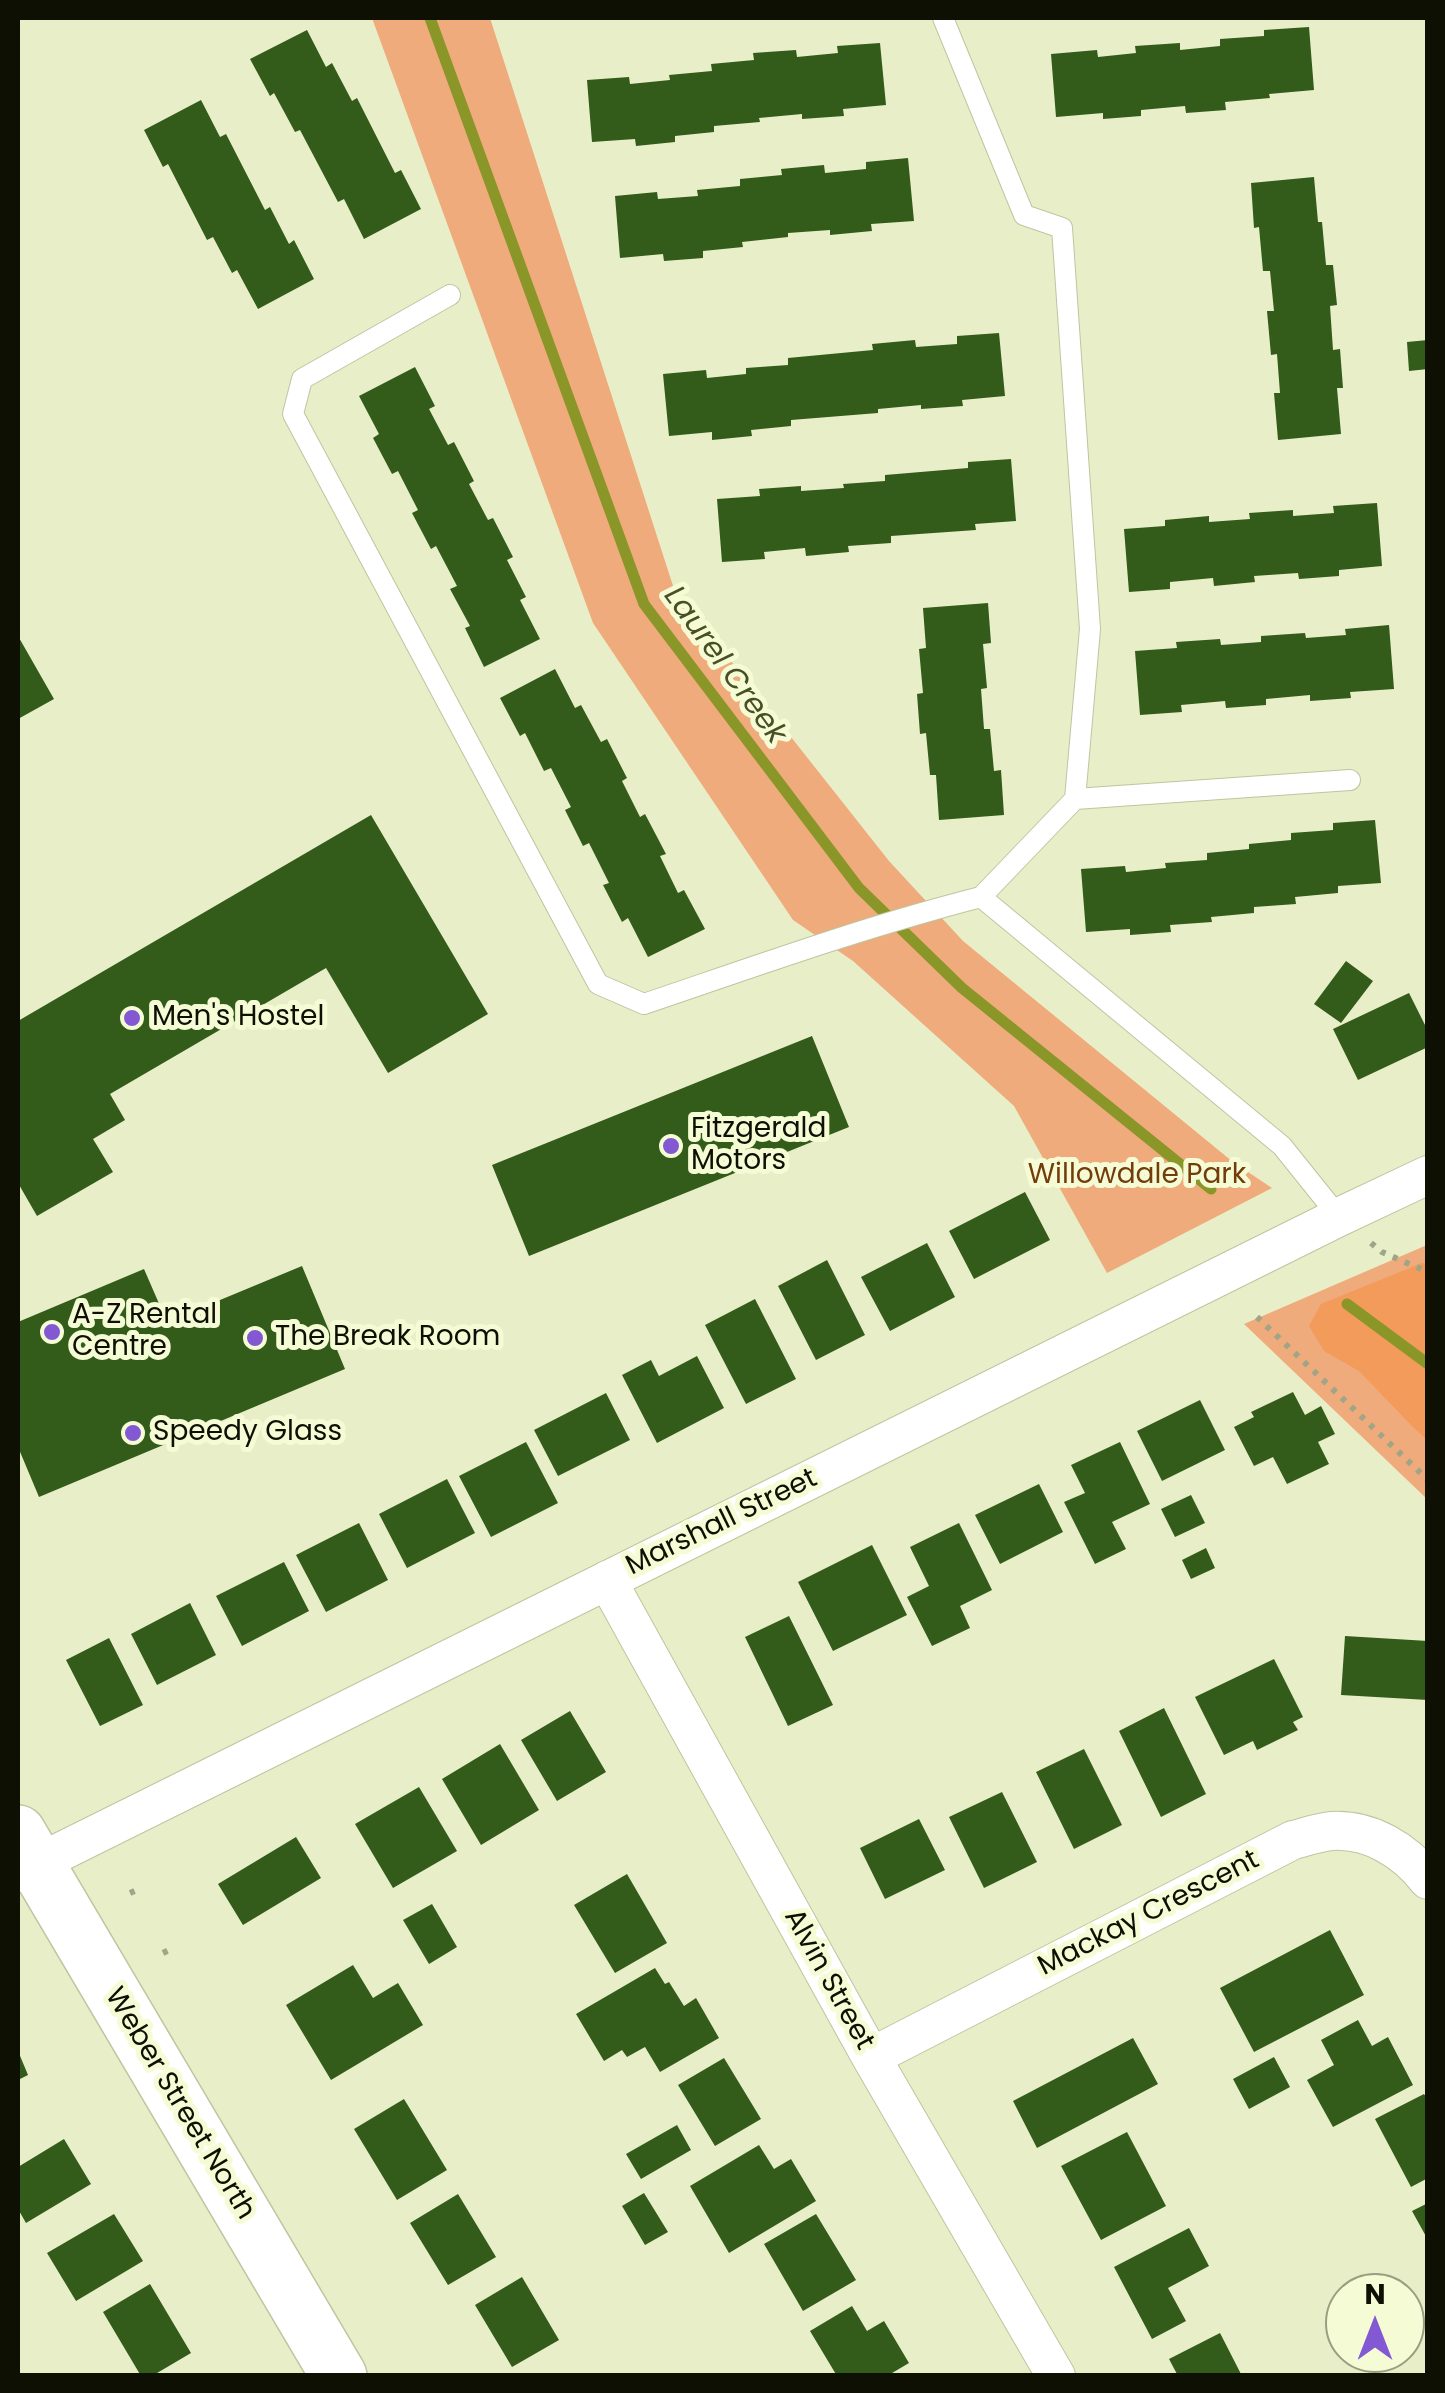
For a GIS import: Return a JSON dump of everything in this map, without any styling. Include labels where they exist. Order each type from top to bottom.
[{"type":"main road","name":"Weber Street North","points":[[24,1856],[339,2376]]},
{"type":"street","name":"Marshall Street","points":[[24,1856],[607,1580],[1428,1175]]},
{"type":"street","name":"Alvin Street","points":[[607,1580],[870,2058],[1056,2376]]},
{"type":"street","name":"Mackay Crescent","points":[[870,2058],[1293,1840],[1334,1831],[1378,1838],[1416,1864],[1428,1880]]},
{"type":"lane","points":[[450,295],[302,379],[293,414],[598,984],[644,1004],[816,945],[980,897],[1075,799],[1090,629],[1062,228],[1024,215],[943,18]]},
{"type":"lane","points":[[1075,799],[1350,780]]},
{"type":"lane","points":[[980,897],[1282,1146],[1339,1217]]},
{"type":"path","points":[[1339,1217],[1382,1252],[1428,1272]]},
{"type":"path","points":[[1257,1317],[1428,1480]]},
{"type":"green space","name":"Willowdale Park","points":[[372,18],[490,18],[674,589],[889,861],[963,941],[1233,1162],[1272,1188],[1107,1273],[1014,1106],[853,961],[793,920],[593,623]]},
{"type":"green space","points":[[1427,1245],[1427,1499],[1244,1324]]},
{"type":"shaded area","points":[[1422,1263],[1428,1264],[1427,1440],[1359,1371],[1324,1351],[1309,1326],[1321,1304]]},
{"type":"building","points":[[1309,27],[1314,90],[1225,102],[1226,110],[1186,113],[1185,106],[1141,110],[1141,116],[1103,119],[1103,113],[1056,117],[1051,54],[1097,50],[1098,57],[1136,53],[1135,46],[1180,43],[1180,50],[1220,46],[1220,39],[1264,36],[1264,30]]},
{"type":"building","points":[[307,30],[326,67],[332,63],[352,101],[357,98],[395,173],[401,170],[421,209],[364,239],[344,199],[338,202],[300,130],[295,132],[250,59]]},
{"type":"building","points":[[880,43],[886,105],[843,109],[844,116],[759,118],[760,122],[714,126],[714,132],[675,136],[675,142],[636,146],[635,139],[592,142],[587,80],[629,77],[630,84],[670,80],[669,75],[712,71],[711,64],[754,60],[753,53],[796,50],[797,57],[838,53],[837,46]]},
{"type":"building","points":[[201,100],[220,137],[226,134],[265,210],[270,207],[289,244],[294,240],[314,279],[258,309],[213,237],[207,240],[168,164],[163,167],[144,130]]},
{"type":"building","points":[[908,158],[914,221],[871,224],[872,231],[830,235],[830,230],[788,233],[788,237],[742,242],[743,247],[703,251],[703,258],[664,261],[663,254],[620,258],[615,196],[657,192],[658,199],[698,196],[697,190],[740,186],[740,179],[782,175],[781,169],[824,165],[825,173],[866,169],[866,162]]},
{"type":"building","points":[[1314,177],[1326,265],[1333,265],[1337,305],[1330,306],[1333,350],[1340,349],[1343,388],[1337,388],[1341,434],[1278,440],[1274,393],[1280,393],[1277,354],[1271,355],[1267,311],[1274,311],[1270,271],[1263,271],[1259,227],[1254,228],[1251,183]]},
{"type":"building","points":[[999,333],[1005,396],[962,400],[963,406],[921,409],[921,405],[878,409],[878,413],[791,420],[791,426],[751,430],[752,436],[712,440],[712,432],[669,436],[663,374],[706,370],[707,378],[746,374],[746,368],[788,365],[788,358],[873,350],[872,344],[915,340],[916,347],[957,344],[957,336]]},
{"type":"building","points":[[1428,340],[1428,369],[1409,371],[1407,342]]},
{"type":"building","points":[[415,367],[435,406],[429,409],[448,445],[454,442],[474,481],[469,484],[488,520],[493,518],[513,557],[507,560],[526,597],[520,600],[540,639],[484,667],[465,628],[470,626],[450,589],[457,586],[436,546],[431,549],[412,513],[418,510],[398,471],[392,474],[373,438],[379,434],[359,396]]},
{"type":"building","points":[[1011,459],[1016,521],[975,524],[976,530],[891,536],[891,543],[848,546],[849,552],[806,556],[805,548],[764,552],[765,559],[722,562],[717,499],[760,496],[759,489],[844,488],[843,484],[885,481],[885,475],[968,468],[968,462]]},
{"type":"building","points":[[1377,503],[1382,566],[1339,570],[1339,576],[1254,576],[1255,582],[1214,586],[1213,578],[1170,582],[1170,589],[1129,592],[1124,529],[1165,526],[1165,520],[1209,516],[1209,522],[1250,519],[1249,513],[1334,513],[1333,506]]},
{"type":"building","points":[[988,603],[991,643],[983,644],[987,688],[981,689],[984,729],[990,729],[994,771],[1001,770],[1004,815],[939,820],[936,775],[930,775],[926,733],[920,734],[917,694],[923,693],[919,649],[926,648],[923,608]]},
{"type":"building","points":[[1389,625],[1394,689],[1350,692],[1351,698],[1310,701],[1310,695],[1266,699],[1266,705],[1226,708],[1225,701],[1181,705],[1182,712],[1140,715],[1135,651],[1177,648],[1176,642],[1220,639],[1221,645],[1261,642],[1261,636],[1346,635],[1345,629]]},
{"type":"building","points":[[18,636],[54,699],[18,719]]},
{"type":"building","points":[[555,669],[575,708],[581,705],[601,742],[607,739],[627,778],[622,781],[640,817],[645,814],[666,854],[660,856],[678,893],[684,890],[705,929],[648,957],[628,918],[622,922],[603,885],[609,883],[589,843],[583,846],[565,810],[571,807],[551,768],[544,771],[525,733],[520,736],[500,698]]},
{"type":"building","name":"Men's Hostel","points":[[371,815],[488,1014],[388,1073],[326,968],[110,1094],[125,1120],[93,1139],[113,1172],[37,1216],[18,1183],[18,1021]]},
{"type":"building","points":[[1375,820],[1381,883],[1338,886],[1338,893],[1295,897],[1296,904],[1254,907],[1254,913],[1211,917],[1212,922],[1170,925],[1171,932],[1086,932],[1081,869],[1125,866],[1126,872],[1166,868],[1165,863],[1207,860],[1207,853],[1291,840],[1291,833],[1333,830],[1333,823]]},
{"type":"building","points":[[1346,961],[1373,981],[1341,1023],[1314,1004]]},
{"type":"building","points":[[1409,993],[1428,1031],[1428,1047],[1358,1080],[1333,1029]]},
{"type":"building","name":"Fitzgerald Motors","points":[[812,1036],[849,1127],[529,1256],[492,1165]]},
{"type":"building","points":[[1025,1192],[1050,1240],[974,1279],[949,1231]]},
{"type":"building","points":[[927,1243],[955,1297],[890,1331],[861,1277]]},
{"type":"building","points":[[827,1260],[865,1335],[816,1360],[778,1286]]},
{"type":"building","points":[[302,1266],[345,1369],[39,1497],[18,1447],[18,1322],[144,1269],[167,1322]]},
{"type":"building","points":[[755,1299],[796,1379],[746,1404],[705,1325]]},
{"type":"building","points":[[697,1356],[724,1408],[657,1443],[622,1375],[651,1360],[659,1376]]},
{"type":"building","points":[[1293,1392],[1305,1415],[1321,1406],[1335,1434],[1318,1442],[1329,1464],[1287,1484],[1273,1457],[1254,1466],[1234,1427],[1254,1417],[1251,1412]]},
{"type":"building","points":[[606,1393],[630,1440],[558,1476],[534,1430]]},
{"type":"building","points":[[1200,1400],[1225,1450],[1162,1481],[1137,1431]]},
{"type":"building","points":[[526,1442],[558,1503],[491,1537],[459,1476]]},
{"type":"building","points":[[1120,1442],[1150,1504],[1112,1522],[1126,1549],[1095,1564],[1064,1502],[1085,1493],[1071,1465]]},
{"type":"building","points":[[447,1479],[475,1533],[407,1568],[379,1514]]},
{"type":"building","points":[[1039,1484],[1063,1532],[1000,1564],[975,1515]]},
{"type":"building","points":[[1191,1495],[1205,1523],[1175,1537],[1161,1509]]},
{"type":"building","points":[[359,1523],[388,1580],[326,1612],[296,1555]]},
{"type":"building","points":[[959,1523],[992,1590],[960,1606],[970,1628],[932,1646],[907,1597],[929,1586],[910,1547]]},
{"type":"building","points":[[872,1545],[907,1615],[833,1651],[798,1582]]},
{"type":"building","points":[[1206,1548],[1215,1568],[1191,1579],[1182,1560]]},
{"type":"building","points":[[284,1562],[309,1611],[242,1646],[216,1596]]},
{"type":"building","points":[[190,1603],[216,1655],[157,1685],[131,1634]]},
{"type":"building","points":[[789,1616],[833,1705],[788,1726],[745,1637]]},
{"type":"building","points":[[1345,1636],[1428,1641],[1428,1700],[1341,1695]]},
{"type":"building","points":[[109,1638],[143,1705],[100,1726],[66,1660]]},
{"type":"building","points":[[1274,1659],[1303,1717],[1293,1722],[1298,1730],[1257,1750],[1253,1741],[1224,1755],[1195,1697]]},
{"type":"building","points":[[1164,1708],[1206,1794],[1161,1817],[1119,1731]]},
{"type":"building","points":[[570,1711],[606,1772],[557,1801],[521,1740]]},
{"type":"building","points":[[500,1744],[539,1810],[481,1845],[442,1779]]},
{"type":"building","points":[[1084,1749],[1122,1825],[1074,1849],[1036,1772]]},
{"type":"building","points":[[419,1787],[457,1851],[393,1888],[355,1824]]},
{"type":"building","points":[[1002,1792],[1037,1862],[984,1888],[949,1817]]},
{"type":"building","points":[[919,1819],[945,1870],[885,1899],[860,1848]]},
{"type":"building","points":[[296,1837],[321,1878],[243,1925],[218,1884]]},
{"type":"building","points":[[627,1874],[667,1943],[615,1973],[574,1905]]},
{"type":"building","points":[[432,1904],[457,1947],[429,1964],[403,1920]]},
{"type":"building","points":[[1330,1930],[1364,1995],[1254,2052],[1220,1988]]},
{"type":"building","points":[[353,1965],[373,1998],[398,1983],[423,2025],[331,2080],[286,2005]]},
{"type":"building","points":[[655,1968],[684,2006],[696,1998],[719,2038],[660,2072],[645,2047],[627,2057],[622,2050],[604,2061],[576,2014]]},
{"type":"building","points":[[1358,2020],[1372,2046],[1388,2037],[1413,2085],[1333,2127],[1307,2080],[1334,2065],[1321,2040]]},
{"type":"building","points":[[1133,2038],[1158,2084],[1037,2148],[1013,2101]]},
{"type":"building","points":[[18,2051],[28,2075],[18,2080]]},
{"type":"building","points":[[1274,2057],[1290,2087],[1249,2109],[1233,2079]]},
{"type":"building","points":[[724,2058],[761,2119],[715,2146],[678,2085]]},
{"type":"building","points":[[1424,2094],[1428,2100],[1428,2178],[1411,2187],[1375,2119]]},
{"type":"building","points":[[404,2099],[447,2170],[397,2200],[354,2129]]},
{"type":"building","points":[[677,2125],[691,2150],[641,2179],[626,2154]]},
{"type":"building","points":[[1127,2132],[1166,2206],[1101,2240],[1061,2166]]},
{"type":"building","points":[[64,2139],[91,2184],[26,2223],[18,2209],[18,2167]]},
{"type":"building","points":[[759,2145],[774,2169],[791,2159],[816,2201],[729,2253],[690,2186]]},
{"type":"building","points":[[644,2193],[668,2232],[645,2245],[622,2206]]},
{"type":"building","points":[[458,2194],[496,2257],[448,2285],[410,2223]]},
{"type":"building","points":[[1428,2203],[1428,2240],[1412,2211]]},
{"type":"building","points":[[114,2214],[143,2261],[76,2301],[47,2253]]},
{"type":"building","points":[[816,2214],[856,2280],[803,2311],[764,2244]]},
{"type":"building","points":[[1189,2228],[1209,2266],[1168,2288],[1186,2321],[1152,2339],[1114,2267]]},
{"type":"building","points":[[522,2277],[559,2340],[512,2367],[475,2305]]},
{"type":"building","points":[[150,2284],[191,2353],[152,2376],[141,2376],[103,2312]]},
{"type":"building","points":[[852,2306],[867,2331],[884,2321],[909,2363],[887,2376],[837,2376],[810,2331]]},
{"type":"building","points":[[1220,2333],[1242,2376],[1178,2376],[1169,2359]]},
{"type":"waterway","name":"Laurel Creek","points":[[430,18],[644,604],[859,888],[962,988],[1211,1189]]},
{"type":"waterway","name":"Laurel Creek","points":[[1347,1304],[1428,1364]]},
{"type":"place","name":"Men's Hostel","points":[[132,1018]]},
{"type":"place","name":"Fitzgerald Motors","points":[[671,1146]]},
{"type":"place","name":"A-Z Rental Centre","points":[[52,1332]]},
{"type":"place","name":"The Break Room","points":[[255,1338]]},
{"type":"place","name":"Speedy Glass","points":[[133,1433]]}]
